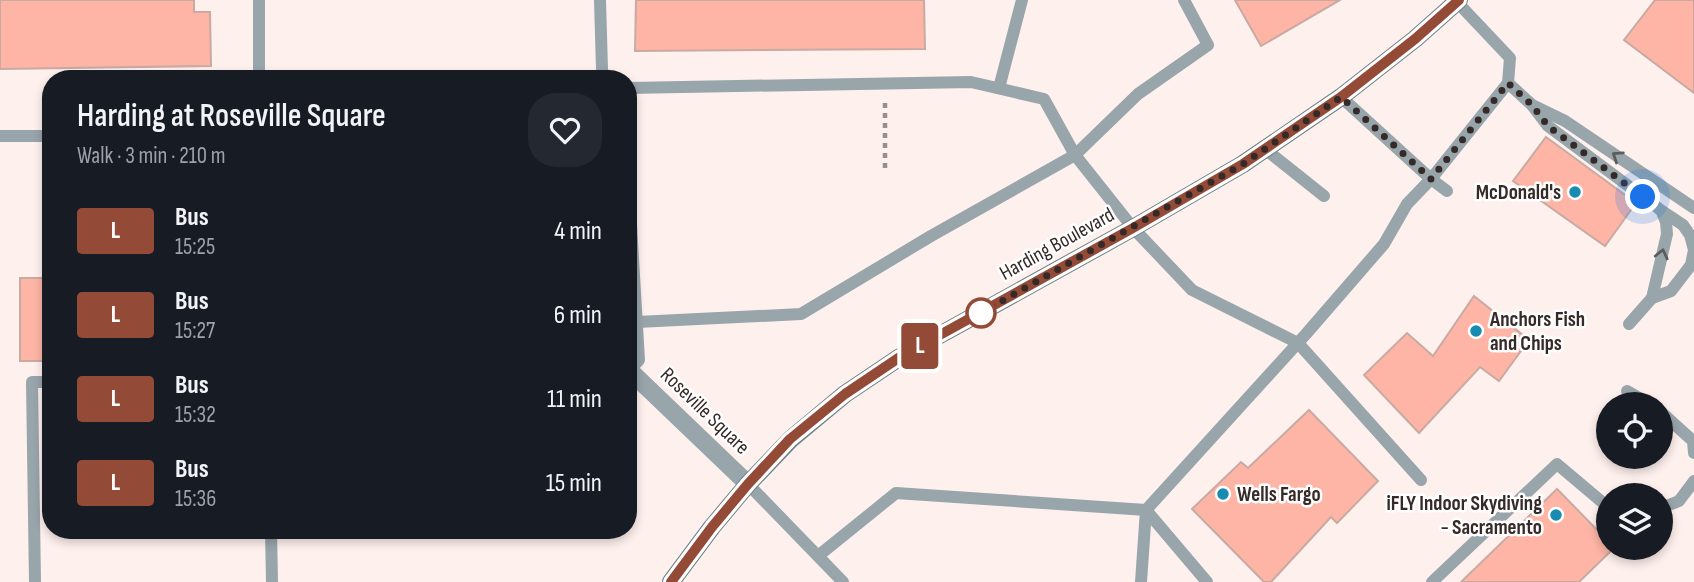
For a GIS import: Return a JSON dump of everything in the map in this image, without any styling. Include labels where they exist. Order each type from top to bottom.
[{"type":"main road","name":"Harding Boulevard","points":[[671,582],[748,484],[790,439],[845,394],[900,357],[1243,164],[1341,97],[1415,39],[1457,1]]},
{"type":"street","name":"Roseville Square","points":[[637,379],[748,484]]},
{"type":"lane","points":[[259,0],[259,70]]},
{"type":"lane","points":[[600,0],[603,70]]},
{"type":"lane","points":[[999,89],[1022,0]]},
{"type":"lane","points":[[637,362],[637,322],[802,314],[919,243],[1075,155],[1138,94],[1208,45],[1184,0]]},
{"type":"lane","points":[[1141,582],[1146,510],[1298,344],[1384,244],[1407,204],[1431,179],[1508,83],[1510,58],[1457,1]]},
{"type":"lane","points":[[637,88],[971,82],[1044,99],[1075,155],[1133,228],[1192,290],[1298,344],[1421,480]]},
{"type":"lane","points":[[1508,83],[1532,105],[1548,126],[1683,225],[1690,235],[1694,250],[1691,265],[1671,291],[1652,298],[1629,324]]},
{"type":"lane","points":[[1341,97],[1447,191]]},
{"type":"lane","points":[[1532,105],[1564,121],[1694,208]]},
{"type":"lane","points":[[0,136],[42,136]]},
{"type":"lane","points":[[1265,149],[1324,196]]},
{"type":"lane","points":[[1652,298],[1667,234],[1662,211]]},
{"type":"lane","points":[[35,582],[32,382],[42,382]]},
{"type":"lane","points":[[1673,423],[1693,441],[1694,453]]},
{"type":"lane","points":[[1432,582],[1558,464],[1596,497]]},
{"type":"lane","points":[[1673,503],[1679,501],[1694,481]]},
{"type":"lane","points":[[748,484],[843,582]]},
{"type":"lane","points":[[818,556],[896,493],[1146,510],[1207,582]]},
{"type":"lane","points":[[271,539],[272,582]]},
{"type":"path","points":[[885,84],[885,173]]},
{"type":"building","points":[[0,0],[194,0],[194,12],[210,12],[211,66],[0,69]]},
{"type":"building","points":[[636,0],[924,0],[925,49],[635,51]]},
{"type":"building","points":[[1235,0],[1340,0],[1261,46]]},
{"type":"building","points":[[1655,0],[1694,0],[1694,93],[1624,40]]},
{"type":"building","name":"McDonald's","points":[[1546,137],[1636,203],[1605,246],[1513,181]]},
{"type":"building","points":[[20,278],[42,278],[42,361],[20,361]]},
{"type":"building","points":[[1474,296],[1529,340],[1499,381],[1480,367],[1419,433],[1364,375],[1407,333],[1433,356]]},
{"type":"building","points":[[1309,410],[1378,481],[1337,523],[1331,517],[1271,582],[1264,582],[1192,509],[1241,462],[1248,468]]},
{"type":"building","name":"iFLY Indoor Skydiving - Sacramento","points":[[1557,489],[1596,529],[1596,560],[1602,560],[1579,582],[1461,582]]},
{"type":"bus line","name":"L","points":[[671,582],[748,484],[790,439],[845,394],[900,357],[1243,164],[1341,97],[1415,39],[1459,0]]},
{"type":"place","name":"McDonald's","points":[[1575,192]]},
{"type":"place","name":"Anchors Fish and Chips","points":[[1476,331]]},
{"type":"place","name":"Wells Fargo","points":[[1223,494]]},
{"type":"place","name":"iFLY Indoor Skydiving - Sacramento","points":[[1556,515]]},
{"type":"route","points":[[981,313],[1243,164],[1341,97],[1431,179],[1508,83],[1532,105],[1548,126],[1643,197]]}]
